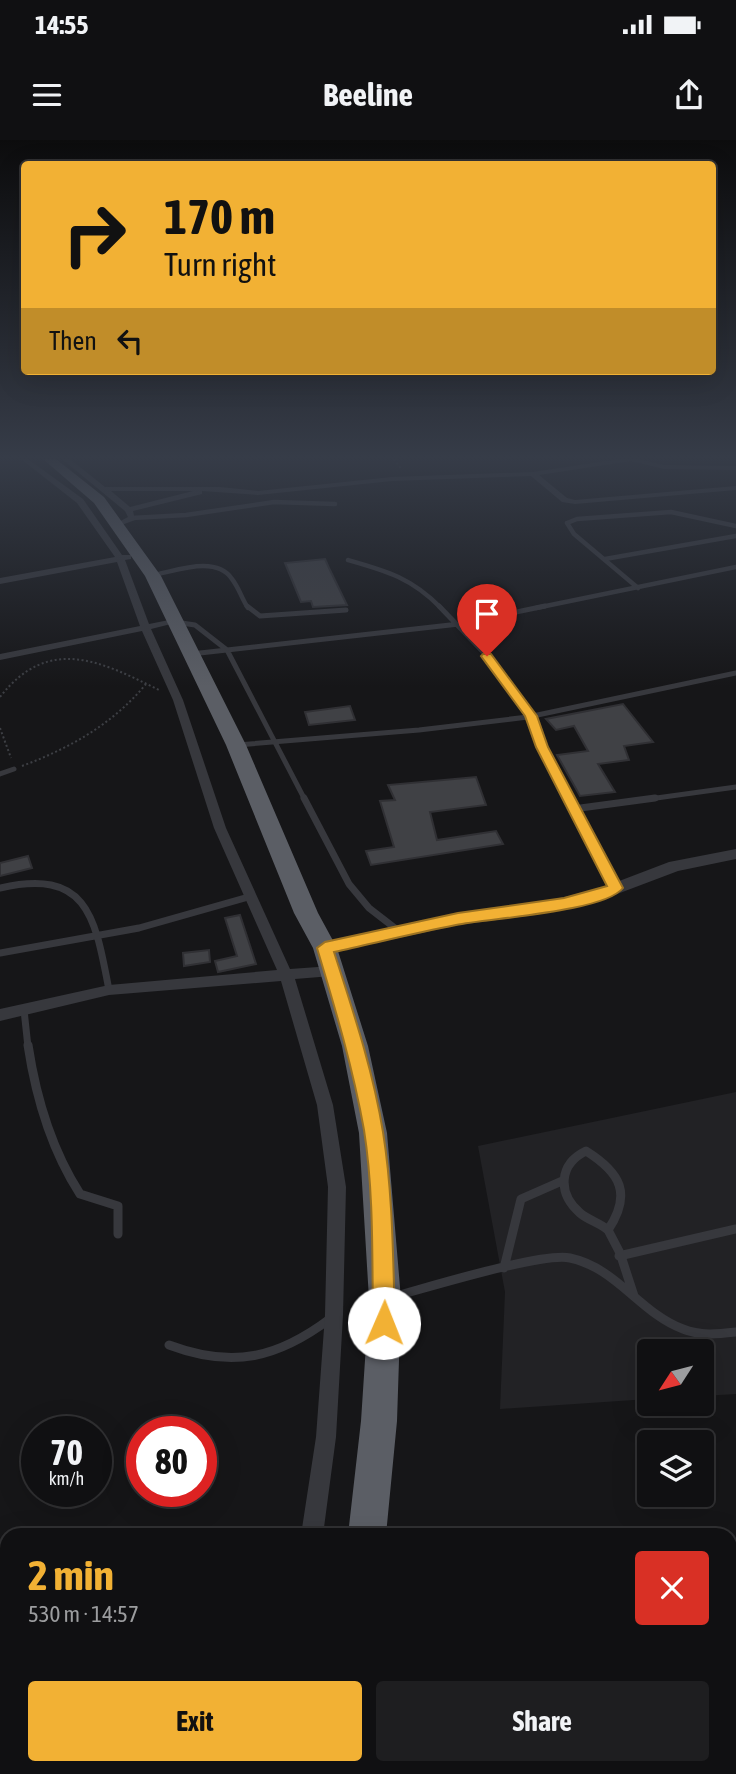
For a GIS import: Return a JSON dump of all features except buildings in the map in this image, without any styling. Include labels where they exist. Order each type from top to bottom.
[{"type":"highway","points":[[131,535],[137,563],[174,622],[236,745],[328,959],[355,1046],[373,1133],[385,1299],[379,1421],[368,1528]]},
{"type":"street","points":[[111,535],[137,563],[145,627],[178,700],[220,828],[253,896],[286,975],[325,1105],[337,1187],[334,1315],[326,1437],[313,1528]]},
{"type":"street","points":[[0,581],[137,563]]},
{"type":"street","points":[[0,657],[174,622]]},
{"type":"street","points":[[0,1016],[109,990],[286,975],[400,932],[458,919],[564,904],[596,896],[675,866],[736,854]]},
{"type":"lane","points":[[576,535],[638,588]]},
{"type":"lane","points":[[605,559],[736,536]]},
{"type":"lane","points":[[348,560],[405,579],[421,588],[459,624],[531,716],[542,747],[616,888]]},
{"type":"lane","points":[[137,563],[219,568],[232,579],[250,611],[260,616],[346,610]]},
{"type":"lane","points":[[191,654],[459,624],[736,567]]},
{"type":"lane","points":[[174,622],[195,625],[227,650],[349,884],[369,908],[400,932]]},
{"type":"lane","points":[[236,745],[440,728],[531,716],[677,682],[736,673]]},
{"type":"lane","points":[[0,774],[13,769]]},
{"type":"lane","points":[[573,809],[736,787]]},
{"type":"lane","points":[[0,888],[32,883],[58,884],[78,900],[98,937],[109,990]]},
{"type":"lane","points":[[0,953],[98,937],[179,918],[253,896]]},
{"type":"lane","points":[[24,1010],[34,1078],[58,1153],[80,1194],[118,1206],[118,1234]]},
{"type":"lane","points":[[608,1230],[620,1215],[623,1195],[616,1176],[600,1159],[586,1151],[575,1155],[564,1166],[562,1181],[569,1200],[580,1213],[608,1230],[635,1298]]},
{"type":"lane","points":[[504,1268],[521,1199],[562,1181]]},
{"type":"lane","points":[[619,1255],[736,1229]]},
{"type":"lane","points":[[385,1299],[504,1268],[565,1256],[575,1258],[609,1275],[671,1325],[693,1334],[716,1336],[736,1332]]},
{"type":"lane","points":[[169,1345],[190,1355],[226,1360],[257,1359],[289,1347],[334,1315]]},
{"type":"path","points":[[0,697],[28,670],[67,660],[98,661],[178,700]]},
{"type":"path","points":[[0,728],[13,769],[60,750],[93,731],[137,696],[146,684]]},
{"type":"shaded area","points":[[736,1092],[736,1394],[714,1395],[714,1339],[637,1339],[637,1400],[500,1409],[505,1292],[478,1146]]},
{"type":"route","points":[[384,1323],[382,1234],[373,1133],[355,1046],[325,948],[458,919],[564,904],[616,888],[542,747],[531,716],[487,656]]}]
